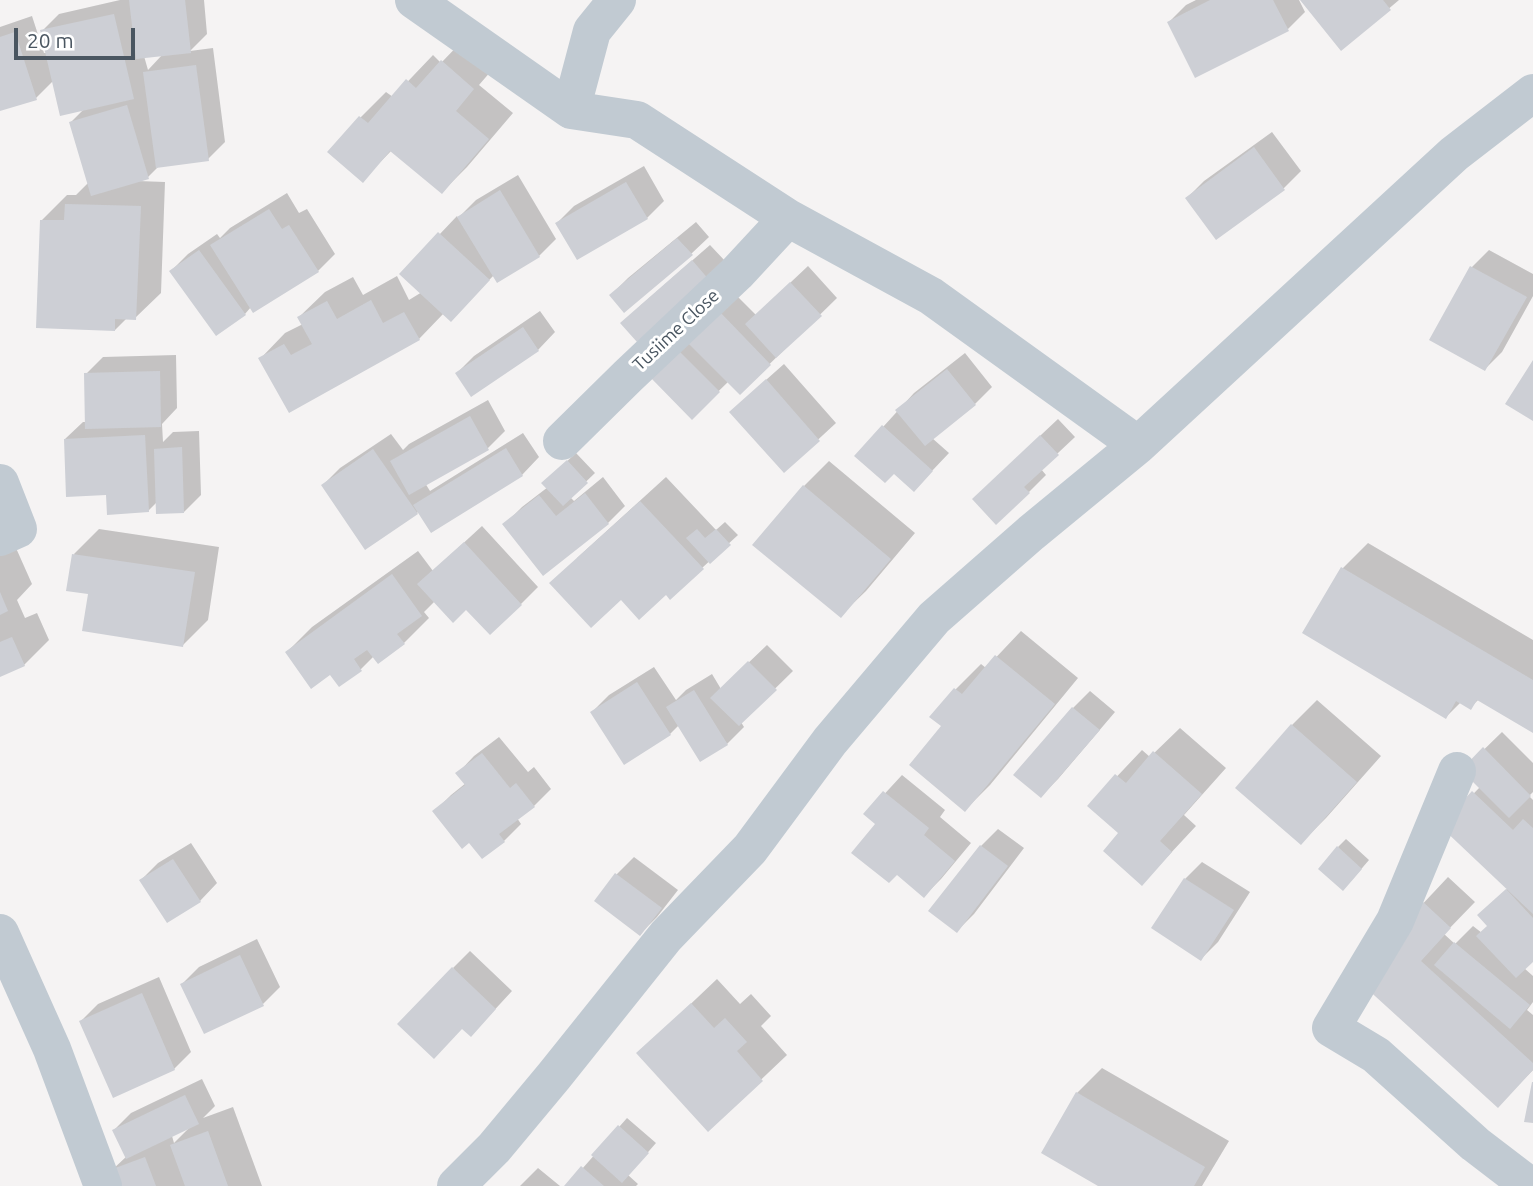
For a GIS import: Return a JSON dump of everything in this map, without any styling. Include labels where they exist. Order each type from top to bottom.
[{"type":"street","points":[[414,0],[571,110],[637,120],[789,218],[931,296],[1138,445]]},
{"type":"street","points":[[571,110],[592,31],[617,0]]},
{"type":"street","points":[[456,1186],[502,1138],[666,936],[750,849],[830,741],[934,618],[1138,445],[1454,155],[1533,93]]},
{"type":"street","name":"Tusiime Close","points":[[562,441],[737,273],[789,218]]},
{"type":"street","points":[[0,483],[18,529],[0,537]]},
{"type":"street","points":[[1457,771],[1395,921],[1331,1028],[1376,1055],[1475,1144],[1531,1186]]},
{"type":"street","points":[[0,933],[52,1049],[103,1186]]},
{"type":"building","points":[[129,0],[185,0],[191,53],[136,59]]},
{"type":"building","points":[[1210,0],[1273,0],[1289,31],[1195,78],[1167,22]]},
{"type":"building","points":[[1300,0],[1383,0],[1391,10],[1341,51]]},
{"type":"building","points":[[114,14],[134,99],[60,116],[40,30]]},
{"type":"building","points":[[15,32],[37,100],[0,111],[0,37]]},
{"type":"building","points":[[441,60],[474,89],[456,111],[489,139],[442,194],[390,151],[363,183],[327,152],[359,116],[368,123],[406,79],[416,88]]},
{"type":"building","points":[[196,65],[209,161],[156,168],[143,72]]},
{"type":"building","points":[[127,105],[149,179],[91,196],[69,122]]},
{"type":"building","points":[[1254,147],[1285,190],[1216,240],[1185,198]]},
{"type":"building","points":[[626,182],[648,219],[577,260],[555,223]]},
{"type":"building","points":[[500,190],[540,257],[497,283],[457,217]]},
{"type":"building","points":[[65,204],[141,206],[136,320],[115,319],[115,331],[36,328],[40,220],[64,220]]},
{"type":"building","points":[[269,209],[282,229],[289,225],[319,272],[253,313],[210,245]]},
{"type":"building","points":[[438,232],[490,280],[451,322],[399,274]]},
{"type":"building","points":[[677,238],[693,255],[624,313],[609,295]]},
{"type":"building","points":[[199,250],[246,315],[216,336],[169,271]]},
{"type":"building","points":[[692,260],[710,281],[637,342],[620,323]]},
{"type":"building","points":[[1470,266],[1527,297],[1485,371],[1429,340]]},
{"type":"building","points":[[790,282],[822,316],[776,358],[745,324]]},
{"type":"building","points":[[371,300],[383,323],[404,312],[420,340],[289,413],[258,358],[284,344],[291,355],[312,344],[297,317],[327,301],[337,319]]},
{"type":"building","points":[[718,310],[771,365],[740,395],[686,341]]},
{"type":"building","points":[[523,327],[539,351],[471,397],[455,373]]},
{"type":"building","points":[[679,351],[720,392],[692,420],[651,378]]},
{"type":"building","points":[[1533,360],[1533,421],[1505,404]]},
{"type":"building","points":[[947,369],[976,405],[925,446],[895,410]]},
{"type":"building","points":[[160,371],[161,427],[85,429],[84,373]]},
{"type":"building","points":[[766,379],[820,441],[784,473],[729,412]]},
{"type":"building","points":[[470,416],[489,450],[409,495],[390,461]]},
{"type":"building","points":[[882,425],[933,471],[914,492],[894,474],[885,483],[854,456]]},
{"type":"building","points":[[145,435],[149,512],[107,515],[106,495],[66,497],[64,439]]},
{"type":"building","points":[[1040,435],[1059,455],[1024,487],[1030,493],[996,525],[972,499]]},
{"type":"building","points":[[182,447],[184,513],[156,514],[154,449]]},
{"type":"building","points":[[506,448],[523,476],[431,533],[413,505]]},
{"type":"building","points":[[373,449],[418,514],[365,550],[321,485]]},
{"type":"building","points":[[567,460],[588,483],[563,506],[541,483]]},
{"type":"building","points":[[803,485],[891,559],[841,618],[752,545]]},
{"type":"building","points":[[585,493],[609,524],[543,576],[502,524],[539,495],[556,516]]},
{"type":"building","points":[[640,501],[704,569],[670,600],[666,595],[639,620],[621,600],[591,628],[549,583]]},
{"type":"building","points":[[697,529],[705,538],[716,529],[731,545],[710,564],[686,538]]},
{"type":"building","points":[[464,542],[522,605],[490,635],[466,610],[453,623],[417,584]]},
{"type":"building","points":[[72,554],[195,572],[183,647],[82,631],[88,594],[66,591]]},
{"type":"building","points":[[1341,567],[1533,680],[1533,733],[1477,700],[1471,710],[1456,701],[1446,719],[1302,633]]},
{"type":"building","points":[[392,574],[422,616],[397,634],[405,644],[378,664],[367,650],[354,659],[362,671],[339,687],[330,675],[311,689],[285,652]]},
{"type":"building","points":[[0,592],[8,611],[0,615]]},
{"type":"building","points":[[12,637],[25,666],[0,677],[0,642]]},
{"type":"building","points":[[995,655],[1055,704],[965,812],[909,765],[941,726],[929,717],[954,688],[962,694]]},
{"type":"building","points":[[748,661],[777,690],[739,726],[710,698]]},
{"type":"building","points":[[637,682],[671,735],[624,765],[590,712]]},
{"type":"building","points":[[694,690],[728,745],[700,762],[666,707]]},
{"type":"building","points":[[1072,707],[1100,730],[1041,798],[1013,775]]},
{"type":"building","points":[[1291,724],[1357,782],[1301,845],[1235,788]]},
{"type":"building","points":[[1483,747],[1531,796],[1509,818],[1461,770]]},
{"type":"building","points":[[1153,751],[1202,794],[1160,841],[1172,852],[1142,886],[1103,851],[1118,833],[1087,806],[1115,774],[1126,783]]},
{"type":"building","points":[[482,753],[510,788],[516,783],[535,807],[499,834],[505,842],[482,859],[469,843],[462,849],[432,811],[465,785],[455,773]]},
{"type":"building","points":[[883,791],[929,828],[924,835],[955,861],[924,898],[897,875],[889,883],[851,853],[875,824],[863,814]]},
{"type":"building","points":[[1472,791],[1513,830],[1523,819],[1533,828],[1533,914],[1440,826]]},
{"type":"building","points":[[980,845],[1008,866],[957,933],[928,911]]},
{"type":"building","points":[[1337,846],[1362,869],[1343,891],[1318,869]]},
{"type":"building","points":[[173,859],[201,902],[167,923],[139,880]]},
{"type":"building","points":[[615,873],[662,908],[640,936],[594,901]]},
{"type":"building","points":[[1184,878],[1234,910],[1201,961],[1151,928]]},
{"type":"building","points":[[1506,889],[1533,918],[1533,962],[1516,978],[1476,936],[1487,926],[1477,915]]},
{"type":"building","points":[[1422,901],[1451,928],[1421,961],[1533,1063],[1533,1070],[1498,1108],[1353,976]]},
{"type":"building","points":[[1454,942],[1530,1005],[1510,1029],[1434,965]]},
{"type":"building","points":[[240,955],[264,1006],[204,1034],[180,984]]},
{"type":"building","points":[[452,967],[496,1009],[471,1037],[462,1029],[434,1059],[397,1024]]},
{"type":"building","points":[[142,993],[175,1070],[113,1098],[79,1021]]},
{"type":"building","points":[[691,1003],[714,1028],[725,1018],[747,1042],[737,1051],[763,1081],[708,1132],[636,1053]]},
{"type":"building","points":[[1533,1082],[1533,1123],[1524,1122]]},
{"type":"building","points":[[1076,1092],[1205,1167],[1194,1186],[1098,1186],[1041,1153]]},
{"type":"building","points":[[185,1095],[199,1124],[126,1159],[112,1130]]},
{"type":"building","points":[[618,1125],[649,1153],[622,1183],[591,1155]]},
{"type":"building","points":[[208,1131],[228,1186],[185,1186],[170,1145]]},
{"type":"building","points":[[145,1157],[156,1186],[116,1186],[110,1170]]},
{"type":"building","points":[[581,1166],[604,1186],[564,1186]]}]
